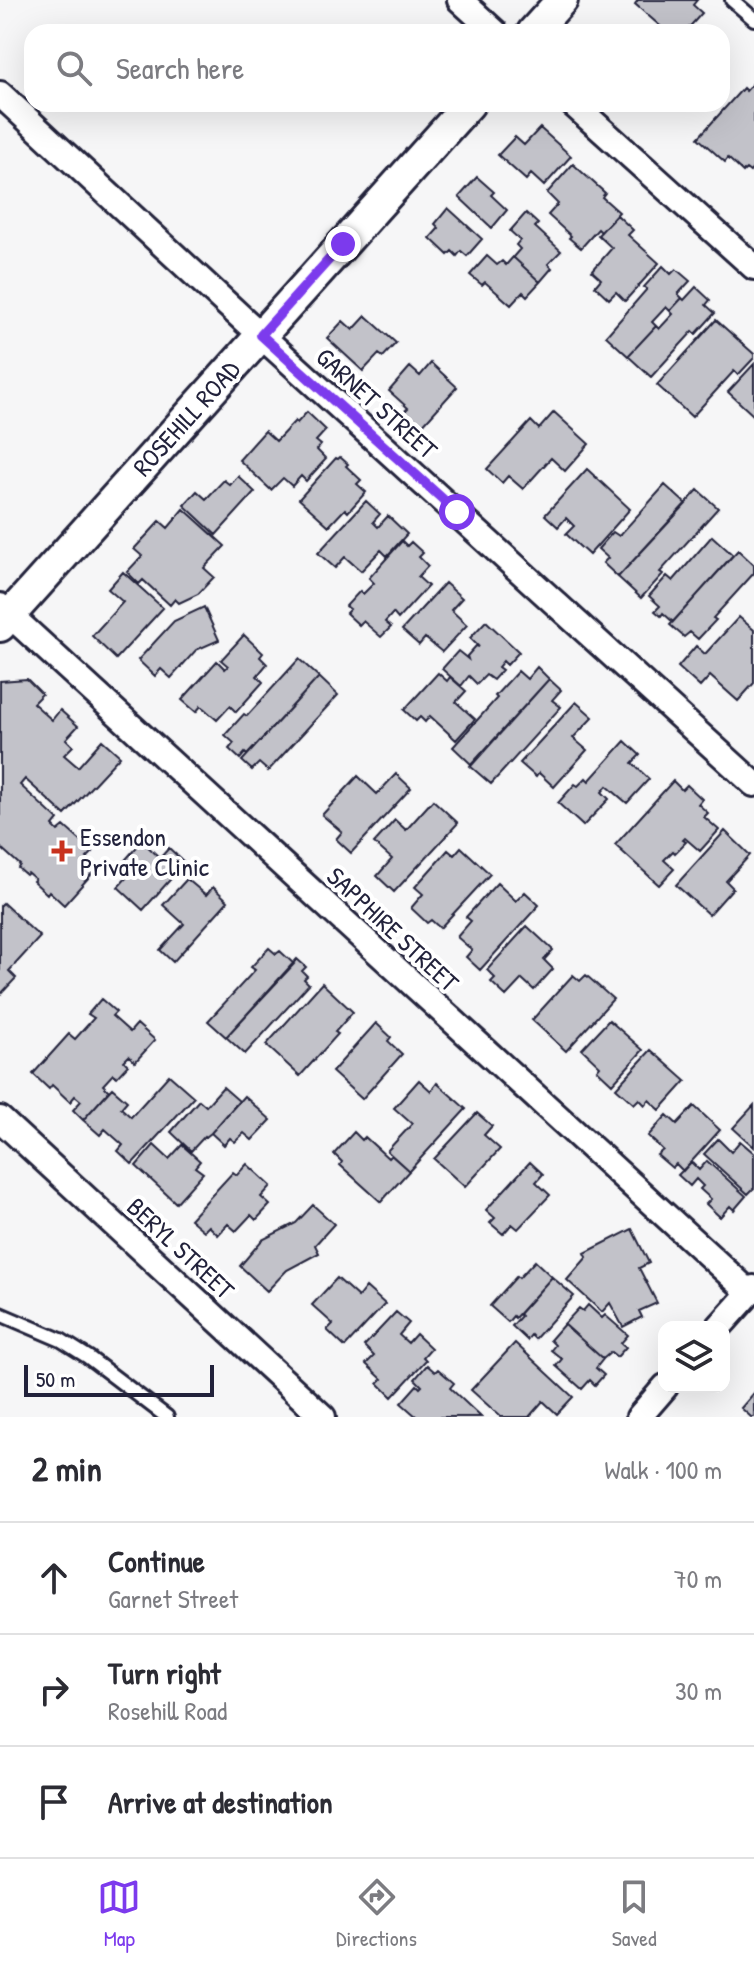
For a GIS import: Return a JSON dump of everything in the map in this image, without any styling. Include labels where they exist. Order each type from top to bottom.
[{"type":"street","points":[[460,0],[486,24]]},
{"type":"street","points":[[540,24],[562,0]]},
{"type":"street","name":"GARNET STREET","points":[[0,94],[754,784]]},
{"type":"street","name":"ROSEHILL ROAD","points":[[3,616],[462,112]]},
{"type":"street","points":[[582,112],[754,267]]},
{"type":"street","name":"SAPPHIRE STREET","points":[[3,616],[752,1290]]},
{"type":"street","name":"BERYL STREET","points":[[0,1119],[323,1417]]},
{"type":"street","points":[[724,1321],[752,1290]]},
{"type":"street","points":[[639,1417],[660,1393]]},
{"type":"lane","points":[[732,0],[754,19]]},
{"type":"lane","points":[[0,1314],[61,1340],[167,1417]]},
{"type":"building","points":[[638,0],[697,0],[693,5],[702,13],[692,24],[658,24],[635,4]]},
{"type":"building","points":[[754,82],[754,167],[750,172],[746,169],[743,172],[728,158],[725,162],[698,138],[721,112],[730,112],[730,102],[743,88],[746,91]]},
{"type":"building","points":[[540,128],[571,156],[544,186],[531,174],[526,180],[498,155],[515,137],[524,145]]},
{"type":"building","points":[[573,164],[605,193],[602,197],[619,212],[581,248],[548,215],[558,204],[547,193]]},
{"type":"building","points":[[477,177],[494,192],[491,195],[507,210],[492,228],[459,197]]},
{"type":"building","points":[[448,208],[482,239],[467,256],[461,251],[457,256],[452,251],[448,255],[430,238],[439,228],[435,224]]},
{"type":"building","points":[[526,213],[538,224],[535,227],[561,251],[548,264],[552,268],[540,282],[513,257],[520,249],[516,245],[520,240],[510,231]]},
{"type":"building","points":[[617,215],[633,230],[628,235],[659,263],[625,301],[616,292],[609,299],[595,286],[601,279],[592,271],[612,248],[598,235]]},
{"type":"building","points":[[487,256],[497,265],[502,261],[506,265],[513,257],[540,282],[527,296],[523,292],[511,305],[485,282],[482,285],[470,275]]},
{"type":"building","points":[[663,266],[671,274],[676,269],[690,281],[678,294],[682,298],[670,311],[666,307],[652,322],[656,326],[628,356],[606,336]]},
{"type":"building","points":[[696,287],[710,300],[706,305],[715,313],[696,334],[693,331],[651,377],[628,356],[656,326],[659,329],[673,314],[670,311]]},
{"type":"building","points":[[366,316],[396,343],[383,357],[379,354],[363,371],[327,338],[343,321],[353,330]]},
{"type":"building","points":[[716,320],[754,354],[754,358],[738,375],[734,371],[692,417],[657,385]]},
{"type":"building","points":[[431,363],[457,387],[420,428],[403,413],[408,408],[389,391],[410,367],[420,376]]},
{"type":"building","points":[[754,364],[754,416],[728,392]]},
{"type":"building","points":[[307,412],[326,430],[316,441],[321,445],[317,450],[326,459],[306,481],[301,476],[292,486],[283,478],[271,490],[239,460],[265,431],[276,441]]},
{"type":"building","points":[[554,412],[589,444],[565,471],[551,458],[523,489],[508,476],[502,483],[487,469],[531,421],[539,429]]},
{"type":"building","points":[[340,457],[361,480],[357,484],[366,492],[348,512],[345,509],[329,526],[299,499]]},
{"type":"building","points":[[587,469],[630,509],[589,555],[566,534],[574,526],[566,518],[558,527],[545,515]]},
{"type":"building","points":[[238,476],[255,492],[216,535],[184,505],[197,491],[206,499],[224,480],[230,485]]},
{"type":"building","points":[[665,485],[686,504],[618,577],[603,563],[608,558],[598,549],[613,532],[619,536]]},
{"type":"building","points":[[698,490],[718,508],[660,572],[663,574],[641,598],[618,577]]},
{"type":"building","points":[[366,501],[380,514],[373,522],[378,527],[388,516],[407,534],[387,556],[381,550],[361,571],[345,557],[335,568],[318,553]]},
{"type":"building","points":[[184,509],[225,546],[204,568],[214,577],[198,594],[179,603],[175,599],[170,605],[143,580],[139,584],[127,572],[142,556],[134,549],[160,521],[168,528]]},
{"type":"building","points":[[712,536],[733,555],[673,622],[663,613],[661,616],[655,611],[660,606],[649,596],[667,576],[673,581]]},
{"type":"building","points":[[402,541],[407,546],[411,542],[423,553],[419,557],[428,566],[418,577],[428,586],[398,619],[393,613],[385,622],[391,627],[381,637],[363,621],[359,625],[346,613],[350,609],[346,606],[360,591],[363,594],[374,583],[369,578]]},
{"type":"building","points":[[738,550],[754,565],[754,573],[698,639],[690,632],[684,637],[670,625]]},
{"type":"building","points":[[123,572],[163,608],[116,659],[92,636],[123,602],[108,589]]},
{"type":"building","points":[[445,583],[462,598],[451,610],[467,625],[442,652],[425,638],[419,645],[402,630]]},
{"type":"building","points":[[204,607],[219,640],[196,650],[171,678],[161,669],[155,676],[138,660],[174,621]]},
{"type":"building","points":[[739,617],[754,630],[754,683],[738,701],[710,676],[700,687],[678,667],[696,646],[705,654]]},
{"type":"building","points":[[486,621],[519,652],[507,665],[503,661],[498,667],[502,670],[493,680],[486,675],[477,684],[469,676],[461,686],[442,669],[458,651],[468,659],[467,656],[476,646],[479,647],[470,638]]},
{"type":"building","points":[[244,635],[263,653],[260,657],[267,664],[257,676],[263,682],[236,712],[230,706],[217,720],[201,706],[196,712],[182,700],[217,661],[225,669],[228,666],[221,660]]},
{"type":"building","points":[[299,659],[319,677],[240,759],[229,749],[234,743],[225,735],[244,714],[247,716]]},
{"type":"building","points":[[537,667],[549,679],[472,765],[453,747],[518,671],[527,679]]},
{"type":"building","points":[[438,673],[447,681],[450,677],[466,691],[456,702],[475,719],[456,740],[430,716],[425,722],[420,717],[416,721],[404,710]]},
{"type":"building","points":[[319,677],[338,695],[268,771],[259,763],[252,770],[242,761]]},
{"type":"building","points":[[27,679],[42,694],[33,703],[52,720],[60,710],[78,726],[66,739],[73,746],[64,755],[78,767],[102,740],[120,756],[65,815],[25,779],[20,785],[58,820],[53,826],[58,831],[64,826],[93,852],[87,858],[98,867],[64,905],[18,868],[20,865],[0,847],[0,681]]},
{"type":"building","points":[[549,679],[561,690],[552,700],[561,707],[491,784],[470,766]]},
{"type":"building","points":[[576,702],[593,717],[573,738],[587,750],[554,787],[539,773],[536,777],[520,763]]},
{"type":"building","points":[[625,741],[640,755],[632,763],[649,779],[627,803],[607,786],[602,792],[609,799],[583,826],[558,803],[575,784],[578,786],[586,778],[589,781]]},
{"type":"building","points":[[396,774],[411,788],[351,853],[336,839],[342,832],[322,815],[358,776],[377,794]]},
{"type":"building","points":[[673,781],[682,790],[687,785],[702,799],[698,804],[708,813],[704,817],[719,830],[700,851],[685,838],[683,840],[686,842],[664,860],[674,869],[659,885],[615,845]]},
{"type":"building","points":[[433,800],[458,823],[394,892],[377,876],[392,859],[374,843],[395,820],[406,830]]},
{"type":"building","points":[[725,831],[750,855],[726,881],[733,888],[709,915],[676,885]]},
{"type":"building","points":[[142,841],[160,858],[169,848],[185,863],[143,910],[118,887],[128,876],[119,867]]},
{"type":"building","points":[[461,847],[490,874],[440,928],[431,920],[427,923],[411,908],[423,894],[415,887],[448,850],[454,855]]},
{"type":"building","points":[[187,879],[206,895],[213,887],[228,901],[173,962],[160,950],[184,924],[163,905]]},
{"type":"building","points":[[497,883],[516,901],[525,892],[539,905],[480,970],[466,957],[472,950],[457,937],[471,921],[466,917]]},
{"type":"building","points":[[3,903],[40,937],[9,971],[16,978],[0,995],[0,906]]},
{"type":"building","points":[[527,926],[553,950],[544,960],[553,969],[534,990],[522,979],[506,996],[491,982],[495,978],[487,970]]},
{"type":"building","points":[[269,948],[276,954],[280,951],[294,964],[226,1037],[208,1021],[255,970],[251,967]]},
{"type":"building","points":[[297,959],[306,967],[302,971],[309,984],[245,1054],[226,1037]]},
{"type":"building","points":[[573,975],[580,981],[586,975],[613,999],[566,1051],[532,1020]]},
{"type":"building","points":[[322,983],[353,1012],[335,1032],[338,1034],[300,1076],[266,1045]]},
{"type":"building","points":[[101,999],[116,1012],[112,1016],[130,1032],[137,1024],[155,1040],[135,1062],[129,1056],[124,1061],[128,1065],[117,1077],[113,1074],[103,1085],[109,1091],[83,1120],[73,1110],[81,1101],[75,1096],[70,1102],[52,1085],[49,1089],[33,1074],[69,1034],[75,1039],[94,1018],[88,1014]]},
{"type":"building","points":[[609,1020],[643,1050],[612,1084],[597,1070],[600,1066],[582,1049]]},
{"type":"building","points":[[376,1023],[391,1037],[388,1041],[402,1054],[362,1099],[332,1072]]},
{"type":"building","points":[[651,1050],[686,1081],[660,1110],[649,1100],[645,1105],[639,1099],[634,1104],[616,1088]]},
{"type":"building","points":[[169,1075],[194,1097],[132,1164],[118,1151],[123,1145],[105,1129],[100,1135],[83,1120],[112,1088],[127,1101],[121,1108],[131,1117]]},
{"type":"building","points":[[419,1080],[431,1091],[437,1083],[466,1109],[409,1171],[387,1151],[412,1124],[394,1108]]},
{"type":"building","points":[[223,1087],[239,1101],[191,1151],[171,1132],[199,1100],[206,1106]]},
{"type":"building","points":[[244,1096],[271,1120],[252,1140],[244,1133],[235,1142],[230,1138],[224,1145],[211,1133]]},
{"type":"building","points":[[754,1105],[754,1147],[733,1128]]},
{"type":"building","points":[[694,1106],[720,1130],[683,1171],[676,1164],[672,1168],[657,1155],[663,1150],[648,1136],[667,1115],[677,1124]]},
{"type":"building","points":[[477,1113],[492,1126],[484,1135],[500,1149],[465,1187],[434,1159]]},
{"type":"building","points":[[354,1132],[362,1140],[365,1137],[388,1158],[391,1155],[409,1171],[381,1202],[340,1165],[342,1162],[334,1154]]},
{"type":"building","points":[[718,1139],[731,1152],[740,1141],[754,1153],[754,1188],[748,1194],[704,1154]]},
{"type":"building","points":[[154,1145],[169,1159],[182,1145],[200,1161],[195,1167],[203,1173],[176,1203],[136,1166]]},
{"type":"building","points":[[707,1161],[746,1196],[734,1210],[730,1206],[720,1217],[706,1204],[711,1199],[700,1189],[703,1186],[696,1179],[690,1186],[678,1175],[691,1162],[699,1170]]},
{"type":"building","points":[[530,1162],[543,1174],[536,1182],[550,1195],[518,1229],[512,1224],[503,1234],[490,1223],[495,1218],[486,1210]]},
{"type":"building","points":[[247,1164],[271,1186],[261,1197],[270,1205],[256,1220],[251,1215],[236,1231],[228,1224],[218,1235],[209,1226],[204,1231],[190,1219],[233,1172],[237,1175]]},
{"type":"building","points":[[313,1205],[334,1224],[315,1245],[319,1253],[287,1270],[267,1291],[240,1266],[262,1240],[296,1223]]},
{"type":"building","points":[[632,1229],[649,1263],[639,1268],[657,1303],[639,1311],[642,1317],[623,1327],[610,1303],[602,1312],[567,1280],[587,1257],[585,1253]]},
{"type":"building","points":[[535,1261],[552,1277],[508,1322],[490,1306]]},
{"type":"building","points":[[552,1277],[574,1296],[535,1339],[531,1335],[527,1340],[512,1326]]},
{"type":"building","points":[[337,1278],[358,1297],[366,1287],[385,1304],[345,1347],[327,1330],[333,1324],[312,1305]]},
{"type":"building","points":[[588,1305],[628,1335],[621,1343],[626,1347],[617,1357],[611,1352],[603,1359],[564,1324],[579,1308],[583,1311]]},
{"type":"building","points":[[396,1312],[409,1323],[399,1335],[408,1343],[416,1334],[431,1348],[423,1357],[426,1360],[392,1397],[378,1383],[382,1379],[366,1364],[374,1356],[364,1346]]},
{"type":"building","points":[[564,1324],[603,1359],[596,1368],[604,1375],[595,1385],[590,1380],[582,1389],[556,1366],[562,1359],[551,1350],[555,1345],[550,1340]]},
{"type":"building","points":[[515,1343],[573,1397],[557,1414],[543,1401],[529,1417],[501,1417],[471,1390]]},
{"type":"building","points":[[427,1365],[435,1372],[438,1369],[454,1383],[450,1388],[481,1417],[417,1417],[401,1403],[417,1385],[422,1386],[415,1379]]},
{"type":"building","points":[[754,1393],[754,1417],[751,1417],[741,1408]]},
{"type":"place","name":"Essendon Private Clinic","points":[[62,851]]},
{"type":"route","points":[[343,244],[261,335],[457,512]]}]
